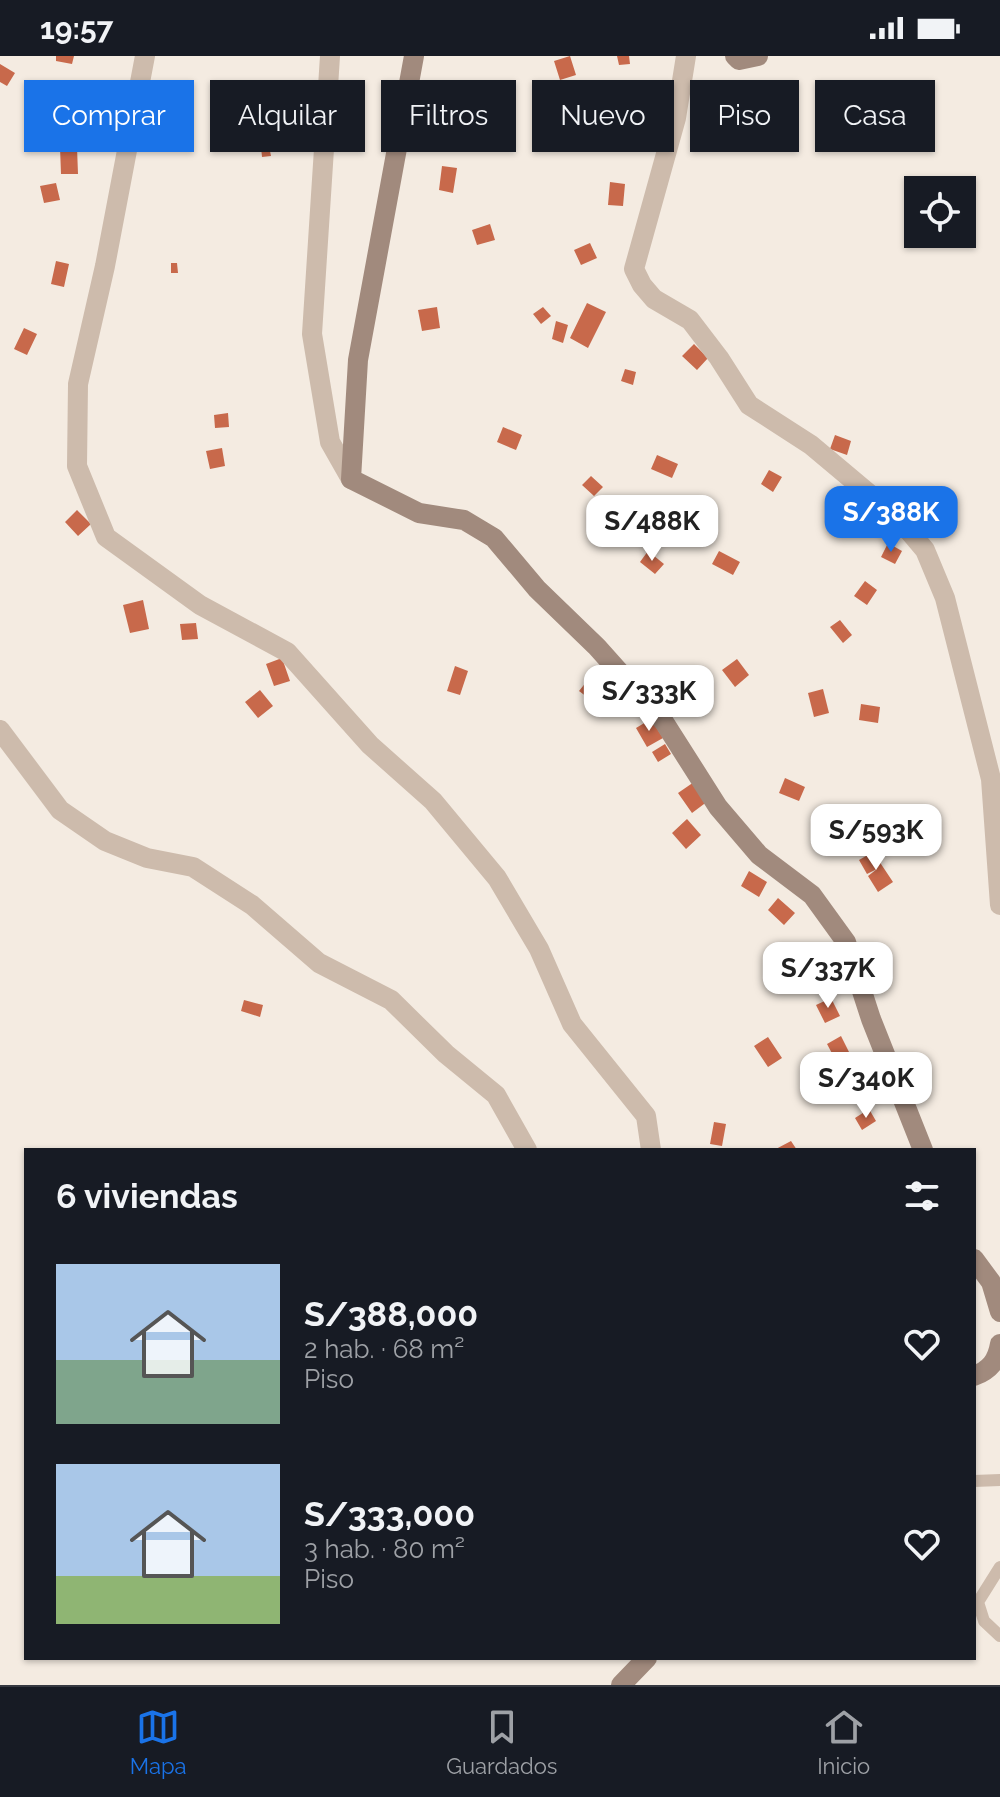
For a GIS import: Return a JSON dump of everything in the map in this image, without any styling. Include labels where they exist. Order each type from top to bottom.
[{"type":"main road","points":[[414,56],[358,360],[351,479],[419,513],[464,520],[494,538],[537,589],[597,647],[664,722],[718,807],[759,855],[812,895],[846,942],[871,1019],[922,1148]]},
{"type":"main road","points":[[735,56],[739,60],[758,56]]},
{"type":"main road","points":[[976,1262],[991,1282],[1000,1312]]},
{"type":"main road","points":[[976,1375],[997,1360],[1000,1344]]},
{"type":"main road","points":[[621,1685],[645,1660]]},
{"type":"street","points":[[145,56],[105,266],[78,384],[77,466],[106,537],[200,605],[287,652],[370,745],[433,801],[497,878],[539,949],[572,1024],[646,1116],[651,1148]]},
{"type":"street","points":[[330,56],[312,334],[330,442],[351,479]]},
{"type":"street","points":[[686,56],[676,118],[634,269],[654,299],[690,320],[749,405],[811,445],[898,518],[925,550],[945,598],[991,779],[1000,905]]},
{"type":"street","points":[[0,730],[60,810],[105,841],[147,858],[193,867],[252,905],[319,963],[391,1000],[446,1054],[496,1095],[526,1148]]},
{"type":"lane","points":[[976,1481],[1000,1480]]},
{"type":"lane","points":[[1000,1567],[978,1602],[984,1621],[1000,1636]]},
{"type":"building","points":[[56,56],[74,56],[72,64],[56,61]]},
{"type":"building","points":[[570,56],[576,75],[560,80],[554,61]]},
{"type":"building","points":[[617,56],[629,56],[630,64],[619,65]]},
{"type":"building","points":[[0,64],[15,73],[7,86],[0,82]]},
{"type":"building","points":[[60,152],[77,152],[78,174],[61,174]]},
{"type":"building","points":[[262,152],[270,152],[271,156],[262,157]]},
{"type":"building","points":[[442,166],[457,168],[453,193],[439,190]]},
{"type":"building","points":[[610,182],[625,184],[623,206],[608,205]]},
{"type":"building","points":[[56,183],[60,200],[44,203],[40,186]]},
{"type":"building","points":[[490,224],[495,240],[477,245],[472,230]]},
{"type":"building","points":[[590,243],[597,258],[581,265],[574,250]]},
{"type":"building","points":[[56,261],[69,264],[64,287],[51,284]]},
{"type":"building","points":[[171,263],[177,263],[178,273],[171,273]]},
{"type":"building","points":[[587,303],[606,312],[588,348],[570,338]]},
{"type":"building","points":[[437,307],[440,328],[422,331],[418,310]]},
{"type":"building","points":[[543,307],[551,316],[541,324],[533,314]]},
{"type":"building","points":[[556,321],[568,325],[563,343],[552,339]]},
{"type":"building","points":[[24,328],[37,334],[27,355],[14,349]]},
{"type":"building","points":[[694,344],[708,358],[697,370],[682,356]]},
{"type":"building","points":[[625,369],[636,372],[633,385],[621,381]]},
{"type":"building","points":[[228,413],[229,427],[215,428],[214,415]]},
{"type":"building","points":[[503,427],[522,435],[516,450],[497,442]]},
{"type":"building","points":[[835,435],[851,441],[847,455],[830,449]]},
{"type":"building","points":[[222,448],[225,466],[210,469],[206,451]]},
{"type":"building","points":[[657,455],[678,464],[672,478],[651,469]]},
{"type":"building","points":[[769,470],[782,477],[773,492],[761,484]]},
{"type":"building","points":[[591,476],[603,487],[594,496],[582,485]]},
{"type":"building","points":[[932,506],[947,514],[937,534],[922,525]]},
{"type":"building","points":[[77,510],[91,524],[78,536],[65,522]]},
{"type":"building","points":[[670,520],[687,530],[680,542],[663,532]]},
{"type":"building","points":[[888,543],[902,551],[895,564],[881,557]]},
{"type":"building","points":[[648,551],[664,564],[655,574],[640,562]]},
{"type":"building","points":[[719,551],[740,562],[733,575],[712,564]]},
{"type":"building","points":[[865,581],[877,590],[867,605],[854,596]]},
{"type":"building","points":[[143,600],[149,629],[130,633],[123,605]]},
{"type":"building","points":[[840,620],[852,635],[843,643],[830,627]]},
{"type":"building","points":[[196,623],[198,639],[182,640],[180,624]]},
{"type":"building","points":[[282,658],[290,681],[274,686],[266,664]]},
{"type":"building","points":[[737,659],[749,675],[735,687],[722,670]]},
{"type":"building","points":[[455,666],[468,671],[460,695],[447,691]]},
{"type":"building","points":[[591,676],[607,688],[595,703],[579,691]]},
{"type":"building","points":[[823,689],[829,713],[814,717],[808,693]]},
{"type":"building","points":[[260,690],[273,706],[258,718],[245,702]]},
{"type":"building","points":[[861,704],[880,707],[878,723],[859,720]]},
{"type":"building","points":[[651,719],[663,738],[647,747],[636,728]]},
{"type":"building","points":[[665,744],[671,754],[658,762],[652,752]]},
{"type":"building","points":[[785,778],[805,787],[799,801],[779,793]]},
{"type":"building","points":[[694,782],[708,801],[692,813],[678,793]]},
{"type":"building","points":[[848,817],[854,832],[842,836],[836,821]]},
{"type":"building","points":[[687,819],[701,835],[686,849],[672,833]]},
{"type":"building","points":[[873,852],[893,882],[878,892],[868,876],[877,869],[867,874],[859,860]]},
{"type":"building","points":[[749,871],[767,882],[759,897],[741,886]]},
{"type":"building","points":[[778,898],[795,913],[784,925],[768,910]]},
{"type":"building","points":[[818,954],[829,974],[814,983],[803,962]]},
{"type":"building","points":[[831,998],[840,1016],[825,1023],[816,1005]]},
{"type":"building","points":[[244,1000],[263,1005],[260,1017],[241,1011]]},
{"type":"building","points":[[841,1036],[849,1052],[835,1059],[827,1044]]},
{"type":"building","points":[[768,1037],[782,1058],[768,1067],[754,1046]]},
{"type":"building","points":[[869,1109],[876,1121],[862,1130],[855,1118]]},
{"type":"building","points":[[714,1122],[726,1124],[722,1146],[710,1144]]},
{"type":"building","points":[[791,1141],[796,1148],[778,1148]]}]
